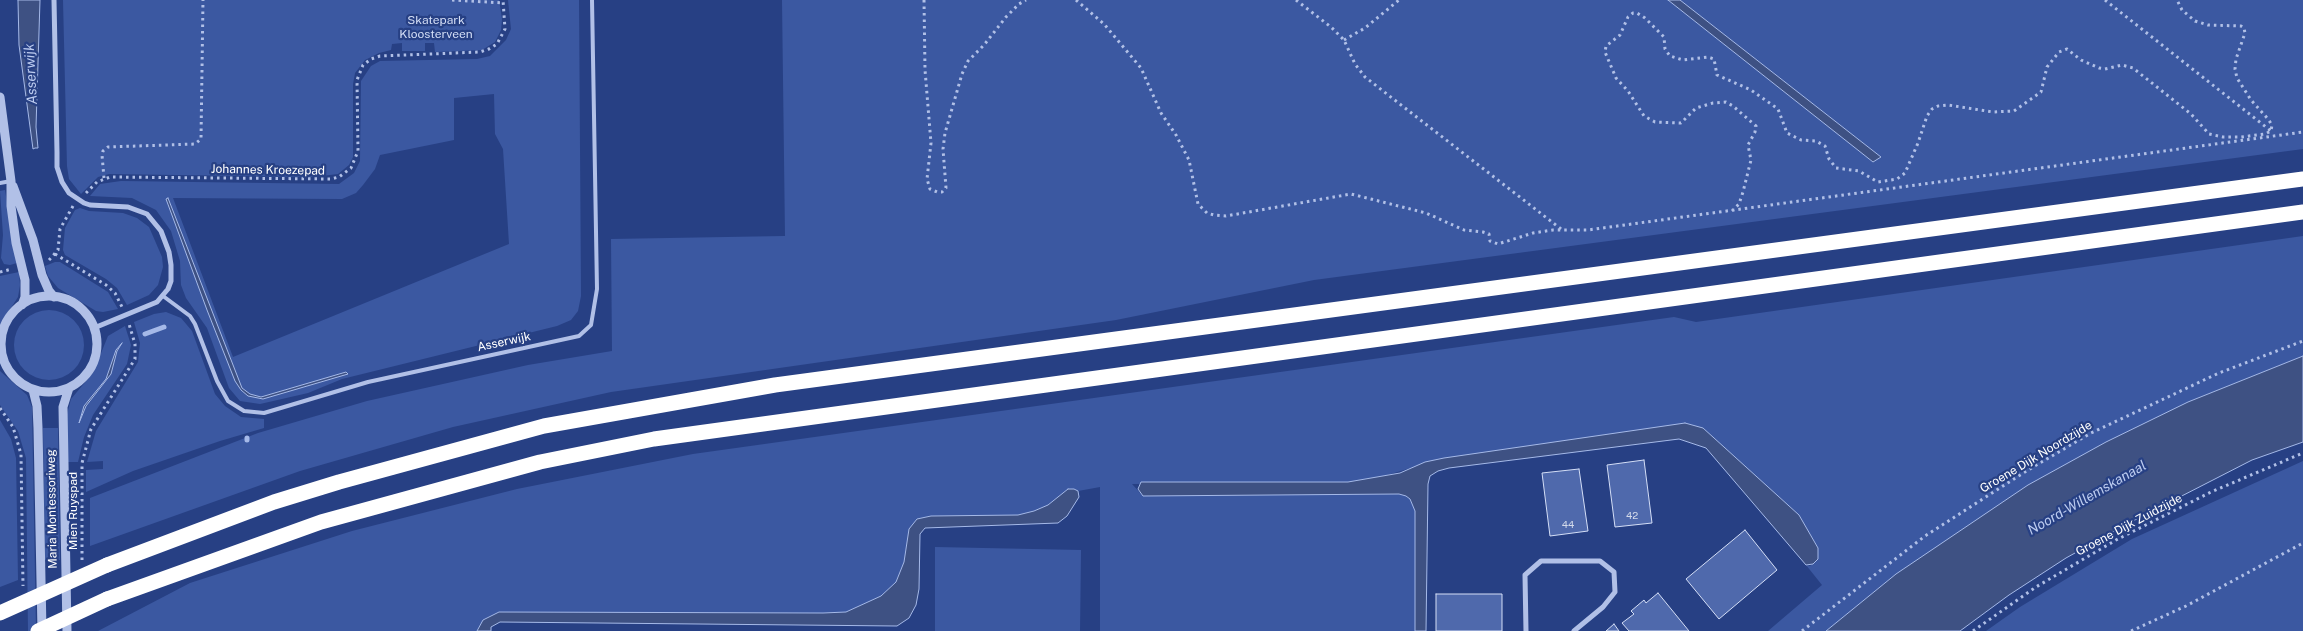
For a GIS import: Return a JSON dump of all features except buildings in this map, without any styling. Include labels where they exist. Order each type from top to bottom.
[{"type":"highway","points":[[0,613],[107,565],[274,502],[339,482],[544,426],[766,387],[2303,179]]},
{"type":"highway","points":[[40,631],[107,599],[321,522],[540,462],[654,438],[2303,212]]},
{"type":"street","points":[[54,0],[57,167],[65,187],[79,200],[90,205],[137,209],[155,222],[169,252],[171,265],[171,281],[163,296],[148,307],[94,328]]},
{"type":"street","points":[[0,97],[11,181],[11,206],[16,243],[25,280],[25,297],[22,305]]},
{"type":"street","points":[[11,181],[21,205],[42,275],[49,291],[54,297]]},
{"type":"street","points":[[54,297],[63,298],[79,307],[91,320],[97,346],[94,363],[84,378],[69,388],[51,392],[33,390],[24,385],[10,372],[1,355],[3,331],[10,316],[22,305],[38,298],[54,297]]},
{"type":"street","name":"Maria Montessoriweg","points":[[67,631],[63,407],[69,388]]},
{"type":"street","name":"Maria Montessoriweg","points":[[33,390],[37,406],[38,428],[40,631]]},
{"type":"street","points":[[1526,631],[1525,575],[1541,561],[1600,561],[1614,572],[1615,592],[1603,607],[1574,631]]},
{"type":"lane","name":"Asserwijk","points":[[163,296],[190,316],[196,324],[217,381],[228,401],[244,410],[264,413],[368,382],[579,336],[591,325],[597,289],[592,0]]},
{"type":"lane","points":[[0,183],[11,181]]},
{"type":"path","points":[[79,200],[93,184],[104,178],[102,155],[103,151],[108,147],[196,144],[201,139],[203,0]]},
{"type":"path","points":[[452,0],[504,1]]},
{"type":"path","points":[[924,0],[925,70],[931,143],[927,179],[930,188],[937,192],[942,192],[946,188],[943,149],[945,133],[968,61],[984,45],[1006,17],[1026,0]]},
{"type":"path","points":[[1076,0],[1104,24],[1141,68],[1161,113],[1176,135],[1189,160],[1198,204],[1207,213],[1226,216],[1351,194],[1426,213],[1464,230],[1489,234],[1490,241],[1493,244],[1498,244],[1533,234],[1561,229],[1588,230],[2303,132]]},
{"type":"path","points":[[1296,0],[1331,27],[1344,40],[1355,64],[1365,77],[1561,229]]},
{"type":"path","points":[[1344,40],[1365,28],[1400,0]]},
{"type":"path","points":[[2105,0],[2271,131]]},
{"type":"path","points":[[2177,0],[2182,10],[2196,21],[2214,26],[2241,26],[2244,28],[2245,33],[2234,69],[2237,78],[2251,100],[2272,125],[2271,131]]},
{"type":"path","name":"Johannes Kroezepad","points":[[104,178],[331,179],[339,177],[351,168],[358,151],[357,80],[363,65],[371,59],[380,56],[480,52],[489,49],[497,44],[505,29],[504,1]]},
{"type":"path","points":[[1732,211],[1739,204],[1743,192],[1751,160],[1748,145],[1756,126],[1740,111],[1726,102],[1713,103],[1696,108],[1681,123],[1654,122],[1644,116],[1628,91],[1616,78],[1605,52],[1606,46],[1620,35],[1628,17],[1634,13],[1638,13],[1664,37],[1665,49],[1670,56],[1683,60],[1708,57],[1714,59],[1717,75],[1752,90],[1778,109],[1786,132],[1800,140],[1816,141],[1824,146],[1829,159],[1836,168],[1859,171],[1878,182],[1897,179],[1905,173],[1927,116],[1932,109],[1948,105],[1993,112],[2014,111],[2041,92],[2047,66],[2059,52],[2067,49],[2081,60],[2099,68],[2105,69],[2122,65],[2133,68],[2191,114],[2209,134],[2223,137],[2264,134],[2271,131]]},
{"type":"path","name":"Mien Ruyspad","points":[[55,254],[111,289],[118,298],[126,316],[135,344],[134,359],[91,429],[82,463],[82,565]]},
{"type":"path","name":"Groene Dijk Noordzijde","points":[[1802,631],[1926,536],[2028,470],[2091,433],[2220,373],[2303,340]]},
{"type":"path","points":[[0,408],[14,428],[21,454],[24,594]]},
{"type":"path","name":"Groene Dijk Zuidzijde","points":[[1973,631],[2036,587],[2116,540],[2211,492],[2303,453]]},
{"type":"path","points":[[2131,631],[2186,606],[2303,542]]},
{"type":"green space","name":"Skatepark Kloosterveen","points":[[63,0],[499,0],[502,19],[501,30],[495,42],[482,50],[435,52],[434,43],[425,43],[425,51],[402,51],[402,43],[392,44],[391,50],[379,53],[365,60],[355,73],[353,84],[353,157],[349,165],[338,174],[312,177],[109,174],[98,177],[81,194],[69,179],[67,166]]},
{"type":"green space","points":[[508,0],[579,0],[581,296],[578,311],[571,320],[557,326],[342,379],[308,393],[260,404],[240,401],[229,388],[207,328],[186,298],[181,285],[180,261],[171,231],[156,210],[132,198],[90,196],[100,184],[121,181],[339,184],[354,173],[360,161],[361,81],[371,66],[380,61],[477,59],[490,56],[506,40],[511,29]],"holes":[[[494,94],[495,134],[503,149],[509,244],[233,357],[173,198],[342,199],[356,193],[363,185],[375,169],[380,155],[454,140],[454,98]]]},
{"type":"green space","points":[[782,0],[1668,0],[1873,162],[1881,157],[1680,0],[2303,0],[2303,149],[1314,280],[1116,320],[611,392],[453,427],[300,471],[90,546],[90,498],[258,433],[367,401],[528,365],[612,351],[611,239],[785,236]]},
{"type":"green space","points":[[5,190],[17,263],[10,265],[4,264],[1,258],[3,235],[0,191]]},
{"type":"green space","points":[[80,208],[89,211],[123,213],[137,218],[149,227],[162,257],[163,267],[158,285],[149,295],[127,305],[117,288],[106,279],[65,255],[63,250],[65,228],[75,210]]},
{"type":"green space","points":[[2303,236],[2303,356],[2188,402],[1896,574],[1826,631],[1768,631],[1822,585],[1806,565],[1810,566],[1818,559],[1818,548],[1799,515],[1703,428],[1411,468],[1377,478],[1348,482],[1132,484],[1143,496],[1399,494],[1406,496],[1410,499],[1415,511],[1415,631],[1100,631],[1100,487],[1078,491],[1068,489],[1048,505],[1018,515],[931,516],[917,519],[909,529],[904,562],[896,582],[881,596],[846,612],[499,612],[483,620],[477,631],[98,631],[190,583],[352,531],[517,489],[693,454],[1674,317],[1696,322]]},
{"type":"green space","points":[[60,262],[108,292],[118,309],[103,312],[96,311],[58,288],[48,276],[45,266]]},
{"type":"green space","points":[[19,272],[20,285],[18,297],[0,325],[0,276]]},
{"type":"green space","points":[[56,310],[69,316],[78,325],[82,331],[84,345],[82,359],[74,370],[63,378],[42,380],[35,378],[24,370],[16,359],[14,338],[16,331],[24,320],[35,312]]},
{"type":"green space","points":[[166,312],[181,318],[192,331],[215,394],[225,406],[241,417],[264,419],[264,428],[133,471],[86,492],[86,470],[103,469],[103,461],[87,462],[96,431],[138,362],[140,343],[134,322],[154,314]]},
{"type":"green space","points":[[125,326],[131,345],[127,364],[93,415],[84,437],[78,462],[68,462],[67,414],[71,399],[93,373],[108,336]]},
{"type":"green space","points":[[0,371],[27,395],[32,407],[36,631],[28,631],[26,458],[18,431],[0,405]]},
{"type":"green space","points":[[0,420],[11,439],[16,458],[18,580],[0,587]]},
{"type":"green space","points":[[43,428],[58,428],[60,560],[45,560]]},
{"type":"green space","points":[[2303,461],[2303,631],[1986,631],[2020,607],[2132,539]]},
{"type":"green space","points":[[935,547],[1081,550],[1080,631],[935,631]]},
{"type":"water","points":[[18,0],[40,0],[36,127],[38,148],[33,149],[19,45]]},
{"type":"water","points":[[1668,0],[1680,0],[1881,157],[1873,162]]},
{"type":"water","points":[[168,198],[242,388],[250,394],[261,397],[346,372],[348,374],[263,399],[248,396],[241,390],[235,381],[207,310],[166,199]]},
{"type":"water","points":[[122,343],[117,351],[111,374],[86,406],[79,423],[84,406],[106,379],[116,350]]},
{"type":"water","name":"Noord-Willemskanaal","points":[[2303,356],[2303,442],[2252,460],[2129,523],[2066,558],[2009,595],[1960,631],[1826,631],[1896,574],[2028,485],[2106,442],[2188,402]]},
{"type":"water","points":[[1685,423],[1703,428],[1799,515],[1818,548],[1818,559],[1813,564],[1806,565],[1706,448],[1679,439],[1449,468],[1438,471],[1430,476],[1428,484],[1426,631],[1415,631],[1415,511],[1410,499],[1406,496],[1399,494],[1143,496],[1138,489],[1141,482],[1348,482],[1400,473],[1425,462],[1444,458]]},
{"type":"water","points":[[1068,489],[1078,491],[1079,497],[1067,516],[1058,523],[925,528],[920,534],[919,589],[916,605],[909,618],[897,626],[500,622],[491,627],[491,631],[477,631],[483,620],[499,612],[846,612],[881,596],[896,582],[904,562],[909,529],[917,519],[931,516],[1018,515],[1048,505]]},
{"type":"waterway","points":[[145,334],[164,327]]}]
